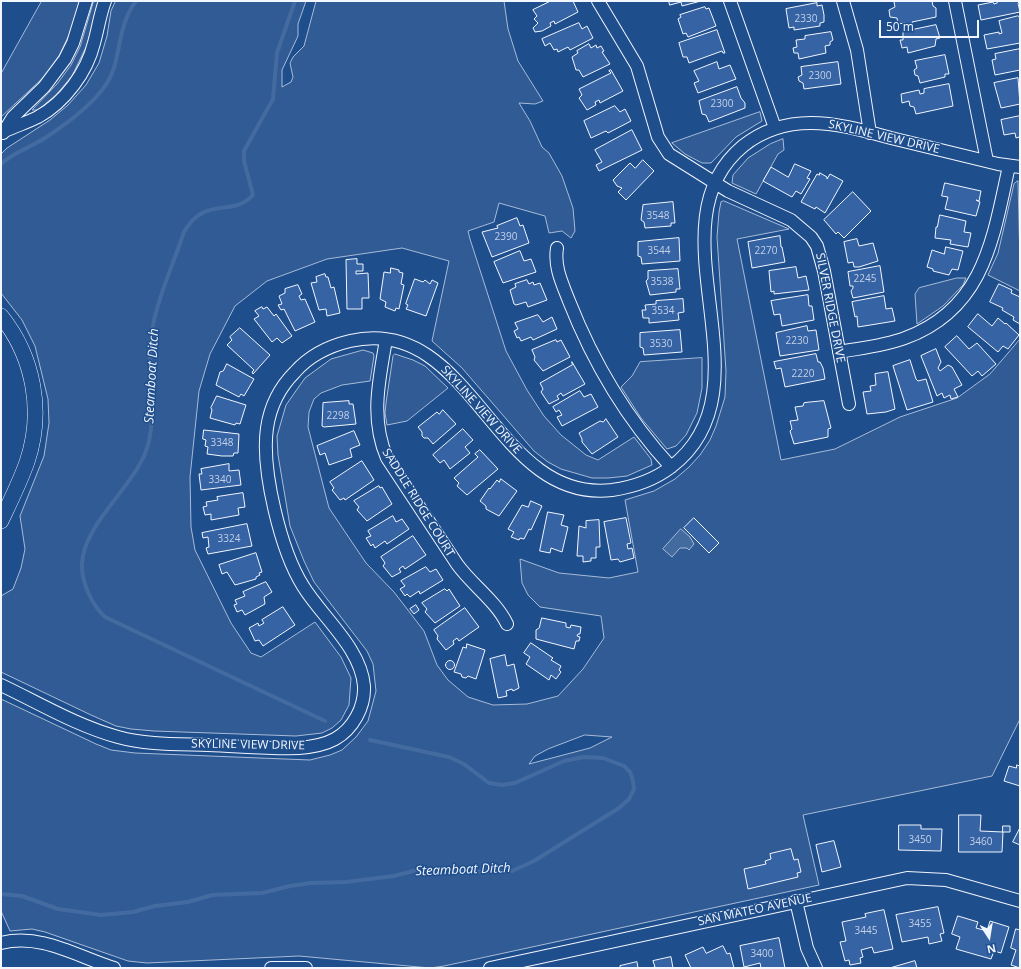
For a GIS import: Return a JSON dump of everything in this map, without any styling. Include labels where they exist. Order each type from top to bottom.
[{"type":"street","points":[[3,133],[13,118],[44,87],[65,59],[75,37],[86,1]]},
{"type":"street","points":[[3,133],[50,109],[79,77],[90,54],[105,1]]},
{"type":"street","name":"SILVER RIDGE DRIVE","points":[[598,1],[637,66],[655,129],[662,146],[679,162],[715,184],[791,220],[811,237],[821,255],[849,404]]},
{"type":"street","points":[[730,1],[775,128]]},
{"type":"street","points":[[843,1],[857,50],[870,133]]},
{"type":"street","points":[[955,1],[987,161]]},
{"type":"street","name":"SKYLINE VIEW DRIVE","points":[[1,685],[91,728],[128,740],[175,744],[299,748],[324,744],[341,735],[356,717],[361,706],[364,683],[361,671],[352,652],[301,584],[290,562],[278,526],[266,454],[268,425],[276,398],[284,385],[304,363],[330,347],[359,339],[386,340],[415,349],[438,362],[459,383],[520,453],[536,468],[560,482],[588,489],[619,489],[646,481],[671,467],[697,439],[709,415],[715,375],[705,227],[707,205],[722,169],[738,150],[760,134],[775,128],[794,124],[818,123],[870,133],[1015,167]]},
{"type":"street","points":[[839,352],[891,343],[918,333],[943,317],[961,300],[979,274],[987,256],[1015,167]]},
{"type":"street","points":[[557,248],[556,257],[559,274],[585,339],[601,370],[629,416],[671,467]]},
{"type":"street","points":[[1,316],[11,328],[25,358],[35,396],[35,414],[34,432],[27,462],[1,521]]},
{"type":"street","name":"SADDLE RIDGE COURT","points":[[386,340],[376,404],[378,430],[381,444],[387,458],[466,577],[503,615],[507,624]]},
{"type":"street","name":"SAN MATEO AVENUE","points":[[490,968],[907,878],[946,880],[1020,901]]},
{"type":"street","points":[[796,901],[806,948],[810,959],[816,968]]},
{"type":"street","points":[[1,943],[20,940],[42,942],[114,968]]},
{"type":"street","points":[[271,968],[306,968]]},
{"type":"shaded area","points":[[42,1],[81,1],[69,35],[59,56],[46,75],[1,117],[1,74]]},
{"type":"shaded area","points":[[94,1],[99,1],[87,45],[72,76],[56,95],[38,110],[32,110],[57,84],[71,65],[80,47]]},
{"type":"shaded area","points":[[116,1],[306,1],[298,24],[298,36],[282,70],[282,87],[291,82],[293,77],[290,63],[293,57],[304,46],[316,1],[504,1],[508,29],[518,61],[543,101],[535,104],[519,103],[530,121],[542,147],[549,153],[562,176],[573,208],[575,231],[571,238],[562,231],[549,233],[545,216],[499,203],[494,222],[468,231],[470,239],[506,351],[527,390],[544,416],[561,435],[586,455],[598,460],[634,437],[651,459],[652,465],[627,476],[592,478],[561,469],[548,462],[534,451],[462,368],[432,341],[449,261],[402,248],[327,259],[267,281],[235,306],[210,354],[199,391],[190,477],[191,527],[195,550],[231,623],[251,653],[261,657],[315,622],[341,657],[351,678],[349,705],[341,720],[332,728],[322,733],[296,736],[131,729],[116,726],[1,672],[1,596],[13,589],[21,568],[25,549],[20,516],[44,456],[49,423],[48,399],[35,346],[22,320],[1,293],[1,154],[7,148],[50,120],[68,105],[86,85],[99,63],[107,36],[111,11]]},
{"type":"shaded area","points":[[760,112],[762,121],[736,137],[711,163],[702,163],[685,154],[672,143]]},
{"type":"shaded area","points":[[783,139],[784,150],[778,154],[756,194],[732,183],[733,175],[748,158],[770,144]]},
{"type":"shaded area","points":[[1018,181],[1020,291],[988,275],[998,253],[1014,184]]},
{"type":"shaded area","points":[[724,201],[789,229],[737,239],[781,460],[835,449],[900,417],[957,398],[990,374],[1020,339],[1020,719],[992,776],[803,815],[819,885],[444,966],[430,968],[299,956],[147,963],[128,961],[45,932],[32,929],[10,931],[1,911],[1,699],[96,744],[111,750],[135,753],[310,760],[342,750],[356,737],[368,721],[376,691],[373,664],[367,651],[314,582],[304,561],[290,526],[278,455],[277,436],[286,405],[305,378],[331,359],[363,350],[373,353],[374,356],[370,381],[342,385],[321,393],[314,399],[309,412],[308,427],[329,508],[366,563],[394,592],[424,631],[437,665],[448,680],[468,697],[493,705],[527,704],[558,696],[583,669],[604,638],[601,616],[540,607],[528,595],[522,583],[520,559],[559,573],[609,578],[638,572],[625,500],[654,491],[675,479],[689,467],[700,455],[710,440],[725,397],[726,371],[717,237],[721,202]],"holes":[[[585,735],[612,737],[590,748],[529,764],[535,756],[548,749]]]},
{"type":"shaded area","points":[[957,278],[966,278],[963,285],[943,306],[917,324],[915,294],[919,288]]},
{"type":"shaded area","points":[[395,354],[425,366],[448,388],[407,421],[387,425],[385,413],[386,403],[393,356]]},
{"type":"shaded area","points":[[702,358],[702,388],[697,413],[686,435],[676,446],[667,449],[641,418],[621,387],[632,376],[640,362]]},
{"type":"shaded area","points":[[681,529],[690,537],[694,544],[689,550],[687,548],[680,548],[672,557],[663,549]]},
{"type":"building","points":[[551,1],[573,1],[578,12],[555,24],[554,21],[550,23],[551,26],[542,31],[535,32],[533,28],[538,23],[534,19],[537,16],[533,10]]},
{"type":"building","points":[[669,1],[701,1],[682,6],[681,2],[670,5]]},
{"type":"building","points":[[932,1],[933,6],[936,8],[936,17],[912,22],[913,26],[906,27],[905,23],[898,24],[897,18],[890,17],[889,10],[895,7],[894,2]]},
{"type":"building","points":[[997,1],[1020,1],[1018,3],[1020,12],[981,20],[978,5],[993,2],[994,4],[997,3]]},
{"type":"building","points":[[817,3],[817,6],[822,5],[824,15],[824,22],[820,23],[820,26],[794,30],[794,27],[789,28],[786,9]]},
{"type":"building","points":[[705,7],[706,9],[709,8],[716,26],[688,37],[686,33],[683,34],[678,19],[681,17],[680,15]]},
{"type":"building","points":[[1018,16],[1020,17],[1020,43],[987,49],[984,35],[999,32],[999,34],[1002,33],[999,21]]},
{"type":"building","points":[[579,23],[582,29],[587,26],[593,38],[570,50],[568,47],[558,52],[557,49],[554,50],[550,43],[545,46],[542,39]]},
{"type":"building","points":[[936,25],[940,38],[936,39],[935,46],[908,53],[907,47],[902,48],[900,40],[903,40],[903,32]]},
{"type":"building","points":[[717,30],[725,53],[722,51],[689,63],[687,57],[683,57],[679,43]]},
{"type":"building","points":[[831,32],[833,40],[830,42],[830,45],[825,46],[826,53],[799,59],[798,53],[794,53],[793,48],[797,47],[796,40],[805,39],[805,36]]},
{"type":"building","points":[[589,44],[591,48],[596,45],[597,48],[601,46],[604,51],[602,52],[610,64],[583,77],[579,70],[576,70],[572,57],[578,53],[577,51]]},
{"type":"building","points":[[1020,49],[1020,70],[995,75],[992,60],[996,59],[995,54]]},
{"type":"building","points":[[945,55],[949,74],[945,74],[945,77],[920,83],[918,76],[915,75],[914,70],[917,68],[915,61]]},
{"type":"building","points":[[717,62],[719,69],[730,65],[736,79],[698,93],[694,83],[699,81],[694,71]]},
{"type":"building","points":[[838,62],[841,84],[804,89],[803,83],[799,81],[798,77],[802,75],[801,67]]},
{"type":"building","points":[[611,70],[623,91],[600,103],[599,100],[595,102],[596,105],[587,110],[579,98],[582,95],[579,89],[611,73],[609,71]]},
{"type":"building","points":[[1018,78],[1020,104],[1001,108],[994,83]]},
{"type":"building","points":[[949,84],[953,106],[916,114],[914,107],[910,106],[909,101],[902,103],[901,94],[919,90],[920,94],[924,93],[924,89]]},
{"type":"building","points":[[737,87],[741,98],[745,103],[745,108],[709,122],[706,115],[702,114],[699,101]]},
{"type":"building","points":[[615,106],[620,112],[625,109],[631,121],[608,133],[606,131],[591,138],[584,121]]},
{"type":"building","points":[[1020,116],[1020,140],[1019,137],[1016,138],[1015,133],[1004,135],[1001,120]]},
{"type":"building","points":[[632,130],[642,150],[599,171],[596,165],[602,162],[595,150]]},
{"type":"building","points":[[643,160],[654,171],[626,200],[618,192],[622,188],[617,186],[613,180],[630,163],[635,168]]},
{"type":"building","points":[[795,164],[811,171],[807,178],[810,179],[801,194],[796,191],[792,197],[763,181],[771,167],[788,177]]},
{"type":"building","points":[[820,173],[827,177],[827,179],[830,174],[843,181],[825,213],[816,207],[815,209],[801,202],[817,174],[819,175]]},
{"type":"building","points":[[945,183],[981,191],[979,201],[976,200],[980,202],[976,216],[945,209],[948,197],[942,196]]},
{"type":"building","points":[[853,192],[871,211],[844,238],[838,232],[836,234],[824,220]]},
{"type":"building","points":[[673,202],[675,223],[671,223],[671,226],[645,228],[644,222],[641,220],[643,205]]},
{"type":"building","points":[[940,215],[966,221],[964,232],[971,233],[968,247],[950,244],[951,240],[935,238],[936,227]]},
{"type":"building","points":[[517,218],[520,226],[523,225],[529,243],[492,257],[482,232],[498,228],[497,226]]},
{"type":"building","points":[[780,236],[785,262],[752,268],[748,242]]},
{"type":"building","points":[[679,238],[680,261],[642,264],[641,257],[638,256],[638,242]]},
{"type":"building","points":[[857,239],[859,246],[873,243],[878,261],[859,267],[854,267],[853,262],[848,263],[844,242]]},
{"type":"building","points":[[946,247],[963,251],[958,270],[952,269],[949,275],[933,271],[933,269],[927,267],[932,250],[944,254]]},
{"type":"building","points":[[520,251],[524,261],[531,259],[536,272],[503,283],[494,262]]},
{"type":"building","points":[[357,259],[357,264],[363,264],[363,271],[356,271],[356,274],[368,273],[369,298],[362,298],[362,309],[347,309],[346,260]]},
{"type":"building","points":[[880,266],[884,292],[853,298],[851,291],[853,286],[850,286],[848,272]]},
{"type":"building","points":[[796,267],[798,278],[806,276],[809,290],[774,294],[774,291],[771,292],[769,271]]},
{"type":"building","points":[[391,268],[399,270],[399,272],[403,273],[401,284],[404,285],[399,309],[396,308],[395,311],[385,307],[386,302],[380,299],[384,272],[390,273]]},
{"type":"building","points":[[678,269],[680,289],[676,289],[676,292],[650,295],[646,281],[648,279],[648,271]]},
{"type":"building","points":[[325,274],[326,277],[328,277],[331,288],[334,287],[340,313],[327,316],[326,309],[319,310],[311,283],[317,282],[316,277]]},
{"type":"building","points":[[415,279],[423,282],[425,280],[430,284],[432,280],[438,283],[426,316],[406,309],[408,305],[406,304]]},
{"type":"building","points":[[527,280],[529,284],[533,282],[534,285],[540,283],[547,300],[528,307],[526,302],[516,305],[514,304],[510,290],[516,287],[515,284]]},
{"type":"building","points":[[999,284],[1012,290],[1011,293],[1020,297],[1020,324],[1013,320],[1014,317],[1002,310],[1003,308],[990,302]]},
{"type":"building","points":[[298,285],[302,294],[299,296],[301,300],[305,299],[315,322],[295,331],[284,309],[281,310],[278,305],[282,304],[279,296],[285,293],[285,289]]},
{"type":"building","points":[[808,295],[809,306],[812,306],[814,320],[782,326],[780,314],[774,315],[771,301]]},
{"type":"building","points":[[884,296],[886,309],[892,308],[895,321],[858,327],[857,316],[855,317],[852,302]]},
{"type":"building","points":[[683,299],[684,312],[678,313],[679,320],[649,323],[649,318],[643,318],[642,310],[646,310],[645,305],[656,304],[656,301]]},
{"type":"building","points":[[262,307],[263,309],[267,307],[274,316],[276,314],[292,336],[282,343],[277,338],[272,342],[254,319],[259,316],[255,311]]},
{"type":"building","points":[[978,314],[992,326],[998,318],[1019,335],[1008,349],[1003,346],[998,352],[968,327]]},
{"type":"building","points":[[538,315],[543,322],[552,317],[557,329],[533,340],[531,337],[521,341],[519,337],[517,338],[514,331],[518,329],[515,323]]},
{"type":"building","points":[[807,326],[808,331],[816,330],[819,350],[780,356],[776,333]]},
{"type":"building","points":[[240,328],[270,355],[253,374],[252,372],[254,370],[227,345],[232,340],[230,337]]},
{"type":"building","points":[[680,330],[682,352],[644,355],[643,348],[640,347],[640,333]]},
{"type":"building","points":[[957,336],[969,349],[977,343],[996,364],[982,376],[978,371],[972,376],[945,347]]},
{"type":"building","points":[[556,340],[557,342],[561,340],[570,357],[543,371],[534,360],[535,357],[532,350]]},
{"type":"building","points":[[936,349],[941,362],[938,368],[940,371],[948,365],[952,367],[962,385],[954,389],[958,397],[951,399],[950,395],[944,398],[942,393],[937,396],[921,356]]},
{"type":"building","points":[[816,354],[818,362],[820,362],[823,368],[825,379],[785,387],[781,368],[776,369],[774,362]]},
{"type":"building","points":[[910,360],[916,379],[918,381],[926,379],[933,402],[907,410],[893,366]]},
{"type":"building","points":[[572,362],[585,384],[563,396],[561,393],[557,396],[559,399],[549,404],[541,392],[543,389],[540,383],[572,365]]},
{"type":"building","points":[[227,364],[254,379],[244,396],[241,394],[239,397],[216,385],[220,372],[223,371]]},
{"type":"building","points":[[888,372],[895,409],[886,412],[867,414],[863,392],[871,391],[870,386],[876,385],[875,374]]},
{"type":"building","points":[[580,391],[584,397],[591,394],[598,407],[562,426],[557,417],[562,415],[559,410],[556,412],[553,407]]},
{"type":"building","points":[[217,396],[246,405],[240,424],[236,423],[235,425],[210,418],[211,408]]},
{"type":"building","points":[[349,401],[349,404],[353,404],[356,424],[322,426],[323,403]]},
{"type":"building","points":[[824,401],[831,428],[828,429],[828,437],[794,444],[790,431],[792,429],[790,421],[798,420],[795,407],[803,406],[804,403]]},
{"type":"building","points":[[443,410],[456,424],[433,444],[428,438],[424,438],[422,436],[422,432],[418,427],[437,412],[439,414]]},
{"type":"building","points":[[606,419],[618,437],[592,454],[582,442],[579,433],[600,421],[603,422]]},
{"type":"building","points":[[463,429],[473,440],[465,447],[470,453],[450,469],[444,460],[440,463],[433,455]]},
{"type":"building","points":[[204,430],[239,434],[238,453],[234,453],[233,456],[207,454],[208,447],[205,446],[206,440],[203,439]]},
{"type":"building","points":[[354,431],[360,445],[350,449],[352,457],[329,465],[325,453],[320,455],[317,446]]},
{"type":"building","points":[[480,450],[498,469],[467,495],[457,486],[459,483],[454,478],[478,457],[475,454]]},
{"type":"building","points":[[362,461],[374,480],[345,500],[344,498],[340,500],[332,490],[334,488],[330,482]]},
{"type":"building","points":[[229,464],[229,471],[239,470],[241,485],[201,490],[199,474],[202,474],[201,469]]},
{"type":"building","points":[[501,479],[517,491],[499,516],[486,509],[486,506],[480,501],[489,488],[490,489],[497,480],[499,482]]},
{"type":"building","points":[[379,486],[380,488],[382,487],[392,504],[367,521],[357,510],[359,507],[354,501]]},
{"type":"building","points":[[243,493],[245,507],[238,508],[239,515],[211,520],[211,514],[205,515],[203,507],[207,506],[206,502],[218,500],[217,497]]},
{"type":"building","points":[[531,501],[542,506],[531,530],[529,529],[524,539],[520,538],[519,540],[511,537],[514,532],[508,529],[522,505],[528,507]]},
{"type":"building","points":[[548,512],[564,515],[561,525],[568,527],[562,552],[551,548],[550,553],[540,551]]},
{"type":"building","points":[[393,516],[396,522],[402,519],[409,529],[387,544],[385,541],[375,548],[373,544],[371,546],[366,538],[371,536],[368,531]]},
{"type":"building","points":[[626,518],[631,543],[627,544],[628,549],[632,548],[634,558],[620,562],[618,559],[611,560],[604,522]]},
{"type":"building","points":[[694,518],[719,543],[709,553],[684,528]]},
{"type":"building","points":[[599,520],[600,547],[596,547],[596,558],[591,558],[591,561],[583,562],[583,556],[577,556],[579,526],[586,528],[586,521]]},
{"type":"building","points":[[247,524],[252,546],[208,554],[206,548],[209,547],[208,537],[203,538],[202,533]]},
{"type":"building","points":[[413,536],[426,555],[405,569],[403,566],[399,569],[401,572],[392,577],[383,566],[385,563],[381,557]]},
{"type":"building","points":[[256,553],[262,572],[259,573],[260,575],[256,577],[256,579],[235,585],[227,572],[222,574],[219,565]]},
{"type":"building","points":[[426,567],[430,572],[436,569],[443,580],[420,594],[419,591],[410,597],[407,594],[405,596],[400,589],[405,586],[401,581]]},
{"type":"building","points":[[266,582],[272,592],[264,597],[265,604],[245,615],[242,610],[237,612],[234,605],[237,604],[235,600],[245,596],[243,592]]},
{"type":"building","points":[[445,589],[447,591],[449,589],[460,606],[435,623],[425,612],[427,609],[422,603]]},
{"type":"building","points":[[416,605],[419,610],[414,614],[410,609]]},
{"type":"building","points":[[283,607],[295,625],[263,646],[259,640],[255,641],[249,628],[258,623],[259,626],[264,623],[262,620]]},
{"type":"building","points":[[465,608],[479,627],[459,641],[457,638],[453,641],[454,644],[446,650],[437,639],[438,636],[434,630]]},
{"type":"building","points":[[542,618],[566,623],[566,627],[570,628],[571,625],[581,627],[580,634],[577,636],[580,637],[579,641],[576,641],[574,649],[536,639],[536,630],[539,628]]},
{"type":"building","points":[[531,643],[553,658],[551,660],[561,666],[559,670],[561,672],[556,679],[551,675],[549,680],[526,664],[530,657],[524,653]]},
{"type":"building","points":[[467,644],[485,650],[476,679],[468,676],[466,678],[462,677],[461,674],[454,672],[463,647],[466,648]]},
{"type":"building","points":[[505,655],[507,666],[514,664],[519,688],[513,691],[512,689],[506,691],[507,696],[498,698],[490,659]]},
{"type":"building","points":[[450,660],[455,665],[450,670],[445,665]]},
{"type":"building","points":[[1017,765],[1020,766],[1020,786],[1004,781],[1009,766],[1016,768]]},
{"type":"building","points":[[959,815],[981,815],[980,831],[1003,832],[1002,852],[959,852]]},
{"type":"building","points":[[899,825],[921,825],[921,829],[942,829],[941,851],[899,850]]},
{"type":"building","points":[[1003,826],[1010,826],[1010,832],[1003,832]]},
{"type":"building","points":[[1020,828],[1020,845],[1013,842]]},
{"type":"building","points":[[834,841],[841,867],[822,872],[816,845]]},
{"type":"building","points":[[791,849],[794,860],[798,859],[801,872],[797,873],[798,877],[748,889],[744,869],[766,864],[765,861],[771,859],[770,854]]},
{"type":"building","points":[[938,907],[944,933],[940,934],[942,941],[929,944],[928,937],[902,942],[896,915]]},
{"type":"building","points":[[884,910],[893,949],[874,953],[872,947],[861,950],[863,957],[860,958],[861,963],[850,965],[849,960],[845,961],[840,942],[846,941],[842,922],[866,917],[865,914]]},
{"type":"building","points":[[958,916],[978,922],[976,928],[987,931],[990,921],[1009,927],[1001,953],[994,951],[991,959],[956,949],[960,937],[952,934]]},
{"type":"building","points":[[1016,929],[1020,930],[1020,968],[1011,965],[1016,950],[1011,948]]},
{"type":"building","points":[[779,938],[785,968],[761,968],[760,963],[744,967],[740,946]]},
{"type":"building","points":[[723,946],[727,954],[730,953],[734,968],[691,968],[685,955],[703,947],[706,953]]},
{"type":"building","points":[[671,957],[673,968],[651,968],[655,967],[653,961]]},
{"type":"building","points":[[915,961],[917,968],[890,968]]},
{"type":"building","points":[[637,962],[638,968],[620,968],[620,966]]},
{"type":"waterway","name":"Steamboat Ditch","points":[[1,164],[11,156],[40,141],[62,127],[79,114],[101,91],[112,74],[125,22],[136,1]]},
{"type":"waterway","name":"Steamboat Ditch","points":[[295,1],[277,53],[273,99],[244,151],[244,161],[253,195],[245,202],[210,210],[201,214],[192,221],[184,232],[153,323],[150,350],[152,412],[149,442],[137,469],[90,535],[85,549],[82,570],[88,593],[105,617],[325,721]]},
{"type":"waterway","name":"Steamboat Ditch","points":[[1,894],[22,896],[58,909],[101,915],[133,912],[155,906],[188,902],[212,895],[262,893],[290,886],[311,883],[346,882],[394,876],[421,869],[467,872],[512,871],[534,861],[619,808],[629,799],[634,789],[630,772],[624,766],[603,758],[584,757],[564,761],[515,783],[502,785],[489,783],[464,764],[449,757],[370,740]]}]
